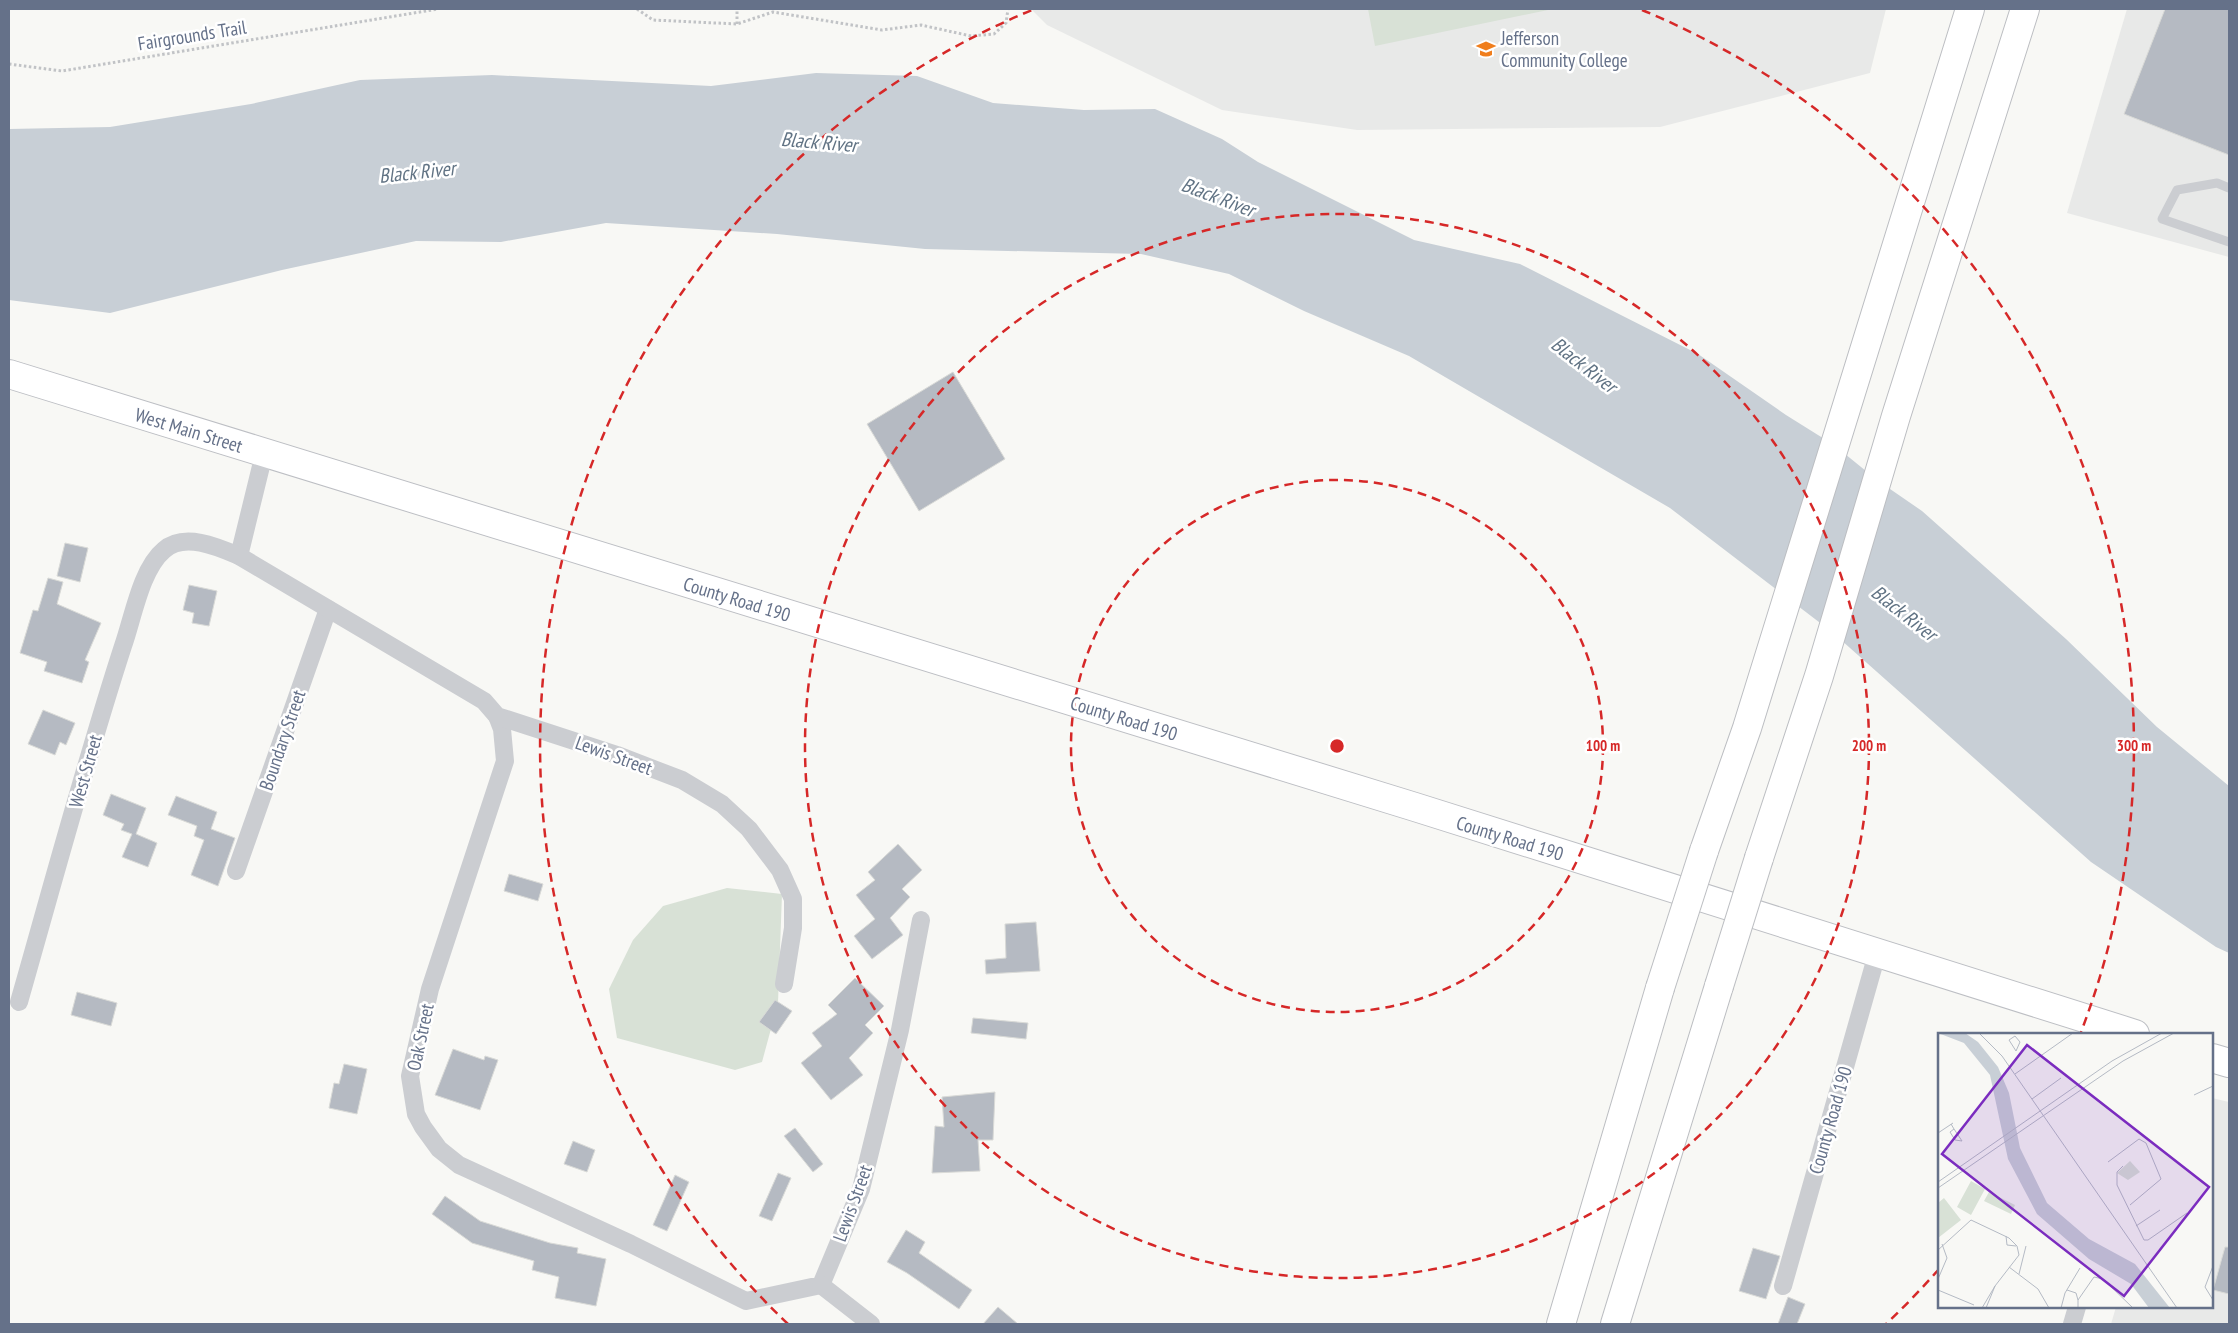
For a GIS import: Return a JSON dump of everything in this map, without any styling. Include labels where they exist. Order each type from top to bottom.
[{"type":"main road","points":[[1562,1324],[1660,988],[1773,645],[1970,9]]},
{"type":"main road","points":[[1616,1324],[1759,858],[1819,676],[1896,416],[2025,9]]},
{"type":"main road","name":"West Main Street","points":[[9,374],[370,486]]},
{"type":"main road","name":"County Road 190","points":[[370,486],[1415,807],[1876,954],[2132,1033]]},
{"type":"main road","points":[[2213,1058],[2229,1063]]},
{"type":"street","points":[[239,556],[264,454]]},
{"type":"street","name":"Lewis Street","points":[[154,560],[165,549],[175,543],[187,542],[212,545],[239,556],[484,701],[497,716],[617,755],[682,780],[722,804],[749,829],[780,870],[792,899],[793,928],[784,984]]},
{"type":"street","name":"West Street","points":[[22,993],[106,700],[149,568],[154,560]]},
{"type":"street","name":"Boundary Street","points":[[236,871],[328,609]]},
{"type":"street","name":"Oak Street","points":[[497,716],[502,729],[505,761],[430,989],[410,1076],[416,1114],[423,1127],[440,1149],[459,1165],[631,1244],[746,1300],[821,1285]]},
{"type":"street","name":"Lewis Street","points":[[821,1285],[861,1189],[900,1030],[921,920]]},
{"type":"street","name":"County Road 190","points":[[1783,1286],[1876,954]]},
{"type":"street","points":[[821,1285],[871,1324]]},
{"type":"street","points":[[2072,1324],[2077,1308]]},
{"type":"lane","points":[[2229,188],[2217,183],[2177,190],[2162,219],[2229,242]]},
{"type":"path","name":"Fairgrounds Trail","points":[[9,64],[62,70],[438,9]]},
{"type":"path","points":[[637,9],[653,20],[737,24],[773,12],[882,30],[921,25],[971,36],[994,34],[1006,24],[1008,9]]},
{"type":"path","points":[[737,9],[737,24]]},
{"type":"shaded area","name":"Jefferson Community College","points":[[1031,9],[1886,9],[1870,73],[1660,127],[1357,130],[1222,110],[1047,25]]},
{"type":"shaded area","points":[[1368,9],[1553,9],[1375,46]]},
{"type":"shaded area","points":[[2127,9],[2229,9],[2229,257],[2067,213]]},
{"type":"shaded area","points":[[727,888],[782,894],[778,1003],[762,1062],[735,1070],[617,1038],[609,989],[633,940],[663,906]]},
{"type":"shaded area","points":[[2213,1098],[2229,1102],[2229,1324],[2111,1324],[2116,1308],[2213,1308]]},
{"type":"water","name":"Black River","points":[[816,73],[917,76],[993,103],[1084,110],[1155,109],[1222,139],[1258,162],[1414,240],[1520,264],[1698,354],[1786,415],[1834,445],[1877,480],[1922,511],[2066,639],[2157,727],[2229,786],[2229,953],[2216,947],[2091,862],[1832,632],[1670,508],[1409,356],[1304,311],[1229,274],[1141,254],[925,249],[777,234],[606,223],[501,242],[416,241],[282,270],[110,313],[9,300],[9,129],[110,127],[251,104],[360,80],[492,75],[711,86]]},
{"type":"building","points":[[2165,9],[2229,9],[2229,155],[2124,114]]},
{"type":"building","points":[[953,372],[1005,459],[919,511],[867,424]]},
{"type":"building","points":[[65,543],[88,548],[80,582],[57,576]]},
{"type":"building","points":[[48,578],[63,582],[57,604],[101,623],[85,660],[89,662],[82,683],[44,671],[47,662],[20,653],[33,610],[38,611]]},
{"type":"building","points":[[189,585],[217,591],[209,626],[192,623],[194,613],[183,610]]},
{"type":"building","points":[[43,710],[75,723],[66,745],[60,742],[55,755],[28,744]]},
{"type":"building","points":[[111,794],[146,808],[136,834],[157,843],[148,867],[122,857],[132,834],[121,830],[124,824],[103,815]]},
{"type":"building","points":[[176,796],[217,812],[211,829],[235,838],[218,886],[191,875],[204,840],[194,836],[197,826],[168,815]]},
{"type":"building","points":[[898,844],[922,870],[902,889],[910,897],[890,918],[903,935],[872,959],[854,936],[875,919],[856,895],[875,880],[868,872]]},
{"type":"building","points":[[509,874],[543,884],[538,901],[504,891]]},
{"type":"building","points":[[1036,922],[1040,971],[986,974],[985,960],[1006,958],[1005,924]]},
{"type":"building","points":[[855,978],[884,1006],[865,1025],[873,1033],[849,1058],[863,1075],[831,1100],[801,1063],[822,1046],[812,1033],[837,1014],[828,1005]]},
{"type":"building","points":[[77,992],[117,1003],[111,1026],[71,1015]]},
{"type":"building","points":[[775,1000],[792,1011],[776,1034],[759,1022]]},
{"type":"building","points":[[973,1018],[1028,1023],[1026,1039],[971,1033]]},
{"type":"building","points":[[453,1049],[484,1060],[485,1056],[498,1060],[480,1110],[435,1095]]},
{"type":"building","points":[[344,1064],[367,1069],[357,1114],[329,1108],[334,1083],[339,1084]]},
{"type":"building","points":[[995,1092],[993,1140],[978,1140],[980,1171],[932,1173],[935,1126],[944,1127],[942,1097]]},
{"type":"building","points":[[795,1128],[823,1164],[813,1172],[784,1136]]},
{"type":"building","points":[[573,1141],[595,1150],[587,1172],[564,1164]]},
{"type":"building","points":[[778,1173],[791,1178],[772,1221],[759,1216]]},
{"type":"building","points":[[675,1175],[689,1182],[667,1231],[653,1225]]},
{"type":"building","points":[[445,1196],[480,1221],[550,1243],[578,1248],[577,1253],[606,1259],[596,1306],[555,1298],[559,1277],[532,1270],[534,1261],[472,1243],[432,1214]]},
{"type":"building","points":[[906,1230],[925,1242],[919,1253],[972,1290],[959,1309],[907,1273],[887,1262]]},
{"type":"building","points":[[2225,1247],[2229,1247],[2229,1294],[2213,1290]]},
{"type":"building","points":[[1753,1248],[1780,1256],[1766,1299],[1739,1291]]},
{"type":"building","points":[[1788,1297],[1805,1304],[1797,1324],[1778,1324]]},
{"type":"building","points":[[998,1307],[1018,1324],[983,1324]]},
{"type":"place","name":"Jefferson Community College","points":[[1486,49]]}]
